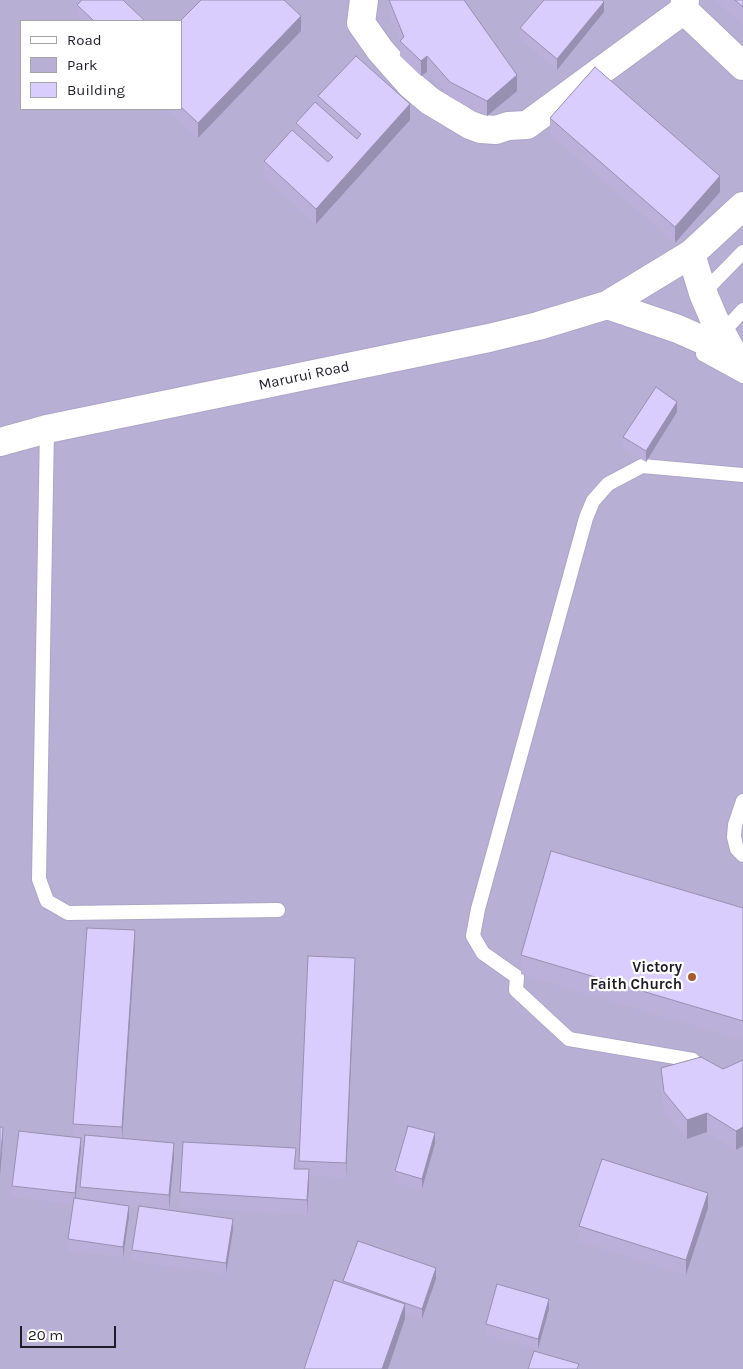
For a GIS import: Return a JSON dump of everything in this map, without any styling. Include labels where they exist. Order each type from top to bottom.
[{"type":"street","points":[[364,0],[361,23],[380,50],[411,86],[430,101],[470,125],[481,129],[496,130],[508,126],[527,125],[684,5],[743,66]]},
{"type":"street","name":"Marurui Road","points":[[0,442],[47,429],[490,338],[607,305],[691,254],[743,206]]},
{"type":"street","points":[[691,254],[703,293],[728,347]]},
{"type":"street","points":[[607,305],[728,347]]},
{"type":"lane","points":[[703,293],[743,252]]},
{"type":"lane","points":[[743,310],[728,347],[703,354],[743,376]]},
{"type":"lane","points":[[47,429],[39,879],[47,901],[68,913],[278,910]]},
{"type":"lane","points":[[692,1060],[569,1039],[516,990],[517,977],[484,952],[473,936],[478,909],[586,518],[594,501],[608,484],[642,466],[743,475]]},
{"type":"lane","points":[[743,801],[735,825],[734,837],[738,849],[743,856]]},
{"type":"green space","points":[[0,0],[743,0],[743,1369],[0,1369]]},
{"type":"building","points":[[82,0],[123,0],[144,20],[93,20],[77,5]]},
{"type":"building","points":[[201,0],[284,0],[301,16],[198,123],[182,108],[181,20]]},
{"type":"building","points":[[389,0],[464,0],[517,75],[487,101],[450,82],[427,56],[421,61],[400,41],[404,37]]},
{"type":"building","points":[[544,0],[602,0],[604,2],[557,59],[520,28]]},
{"type":"building","points":[[735,0],[743,0],[743,7]]},
{"type":"building","points":[[356,56],[410,104],[316,209],[264,161],[292,130],[328,162],[333,157],[296,123],[315,102],[357,139],[361,134],[318,96]]},
{"type":"building","points":[[595,67],[720,176],[675,227],[550,118]]},
{"type":"building","points":[[656,387],[677,402],[646,451],[623,437]]},
{"type":"building","points":[[551,851],[743,908],[743,1021],[521,955]]},
{"type":"building","points":[[87,928],[135,930],[122,1127],[73,1124]]},
{"type":"building","points":[[308,956],[355,958],[346,1163],[299,1161]]},
{"type":"building","points":[[701,1057],[723,1069],[743,1060],[743,1127],[736,1131],[707,1113],[687,1120],[664,1092],[661,1068]]},
{"type":"building","points":[[408,1126],[435,1133],[422,1179],[395,1171]]},
{"type":"building","points":[[0,1127],[3,1127],[0,1167]]},
{"type":"building","points":[[19,1131],[81,1138],[75,1193],[12,1186]]},
{"type":"building","points":[[85,1135],[174,1143],[169,1195],[80,1187]]},
{"type":"building","points":[[183,1142],[296,1148],[294,1169],[309,1169],[307,1200],[180,1192]]},
{"type":"building","points":[[602,1159],[708,1193],[686,1260],[579,1226]]},
{"type":"building","points":[[74,1198],[129,1206],[123,1247],[68,1239]]},
{"type":"building","points":[[139,1206],[233,1219],[226,1263],[132,1250]]},
{"type":"building","points":[[358,1241],[436,1268],[422,1309],[343,1281]]},
{"type":"building","points":[[334,1280],[405,1304],[382,1369],[304,1369]]},
{"type":"building","points":[[497,1284],[549,1299],[538,1339],[486,1324]]},
{"type":"building","points":[[534,1351],[579,1364],[577,1369],[528,1369]]},
{"type":"place","name":"Victory Faith Church","points":[[692,977]]}]
